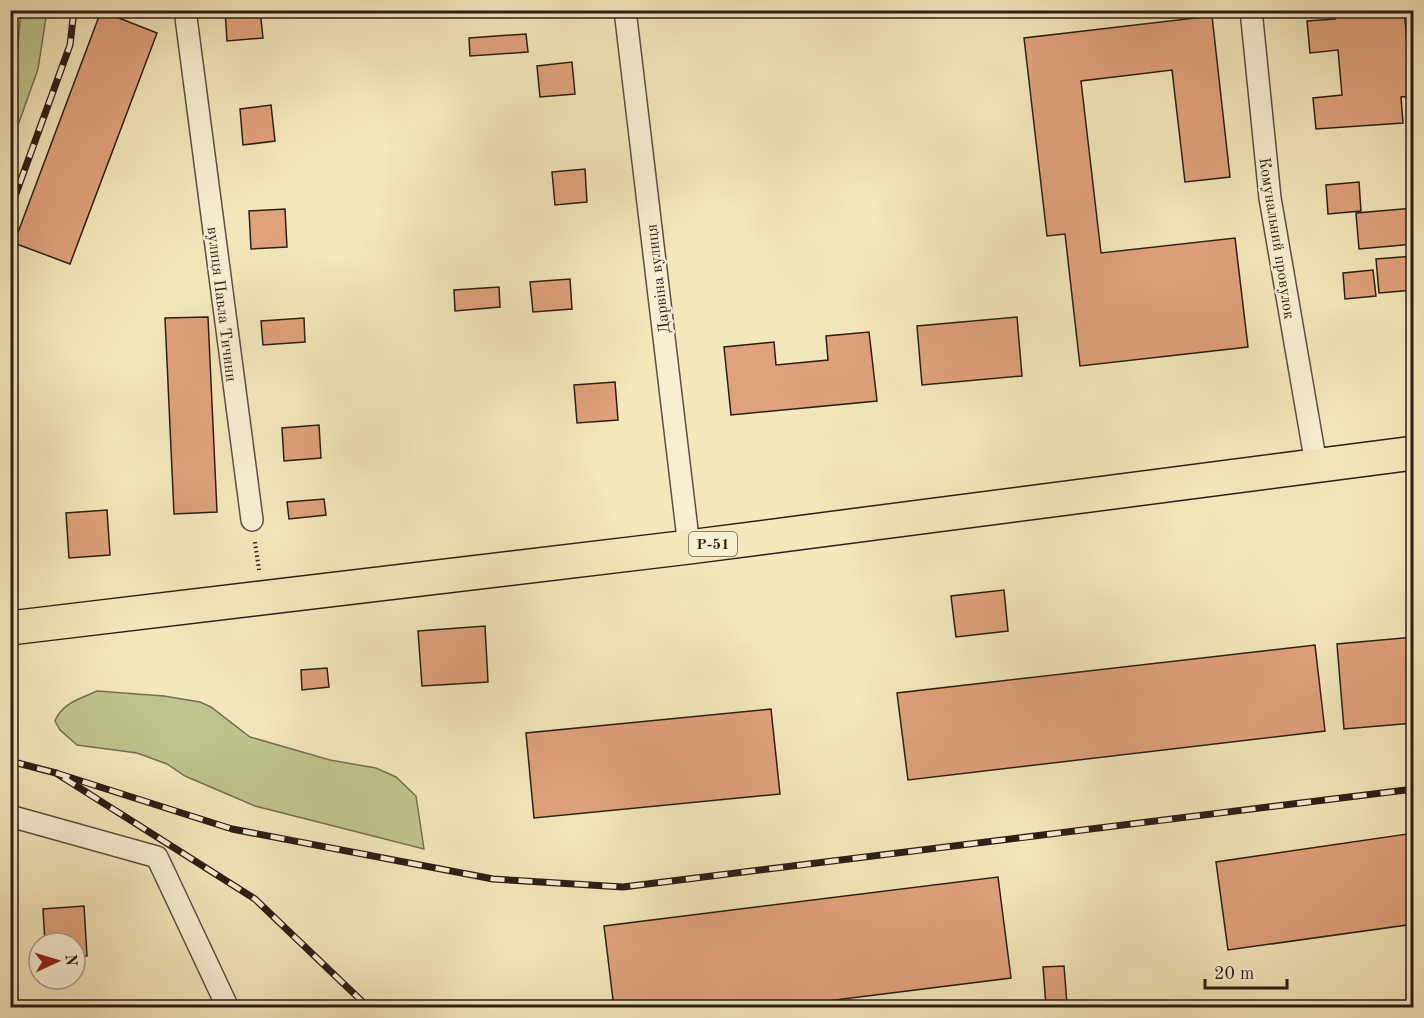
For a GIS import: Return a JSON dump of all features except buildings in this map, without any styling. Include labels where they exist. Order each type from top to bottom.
[{"type":"main road","name":"Р-51","points":[[10,627],[689,547],[1413,453]]},
{"type":"street","name":"вулиця Павла Тичини","points":[[185,10],[252,520]]},
{"type":"street","name":"Дарвіна вулиця","points":[[625,10],[689,547]]},
{"type":"street","name":"Комунальний провулок","points":[[1251,10],[1270,198],[1316,464]]},
{"type":"street","points":[[10,816],[157,857],[228,1008]]},
{"type":"path","points":[[252,520],[262,597]]},
{"type":"green space","points":[[21,11],[47,11],[38,69],[11,145],[11,96],[15,79]]},
{"type":"green space","points":[[97,691],[164,696],[200,702],[211,707],[250,737],[330,760],[376,768],[396,777],[416,796],[424,849],[255,806],[185,776],[167,764],[137,753],[77,745],[60,730],[55,721],[67,706]]},
{"type":"railway","points":[[10,210],[70,45],[74,10]]},
{"type":"railway","points":[[10,761],[56,773],[255,899],[369,1008]]},
{"type":"railway","points":[[56,773],[232,829],[493,879],[623,887],[1414,789]]}]
